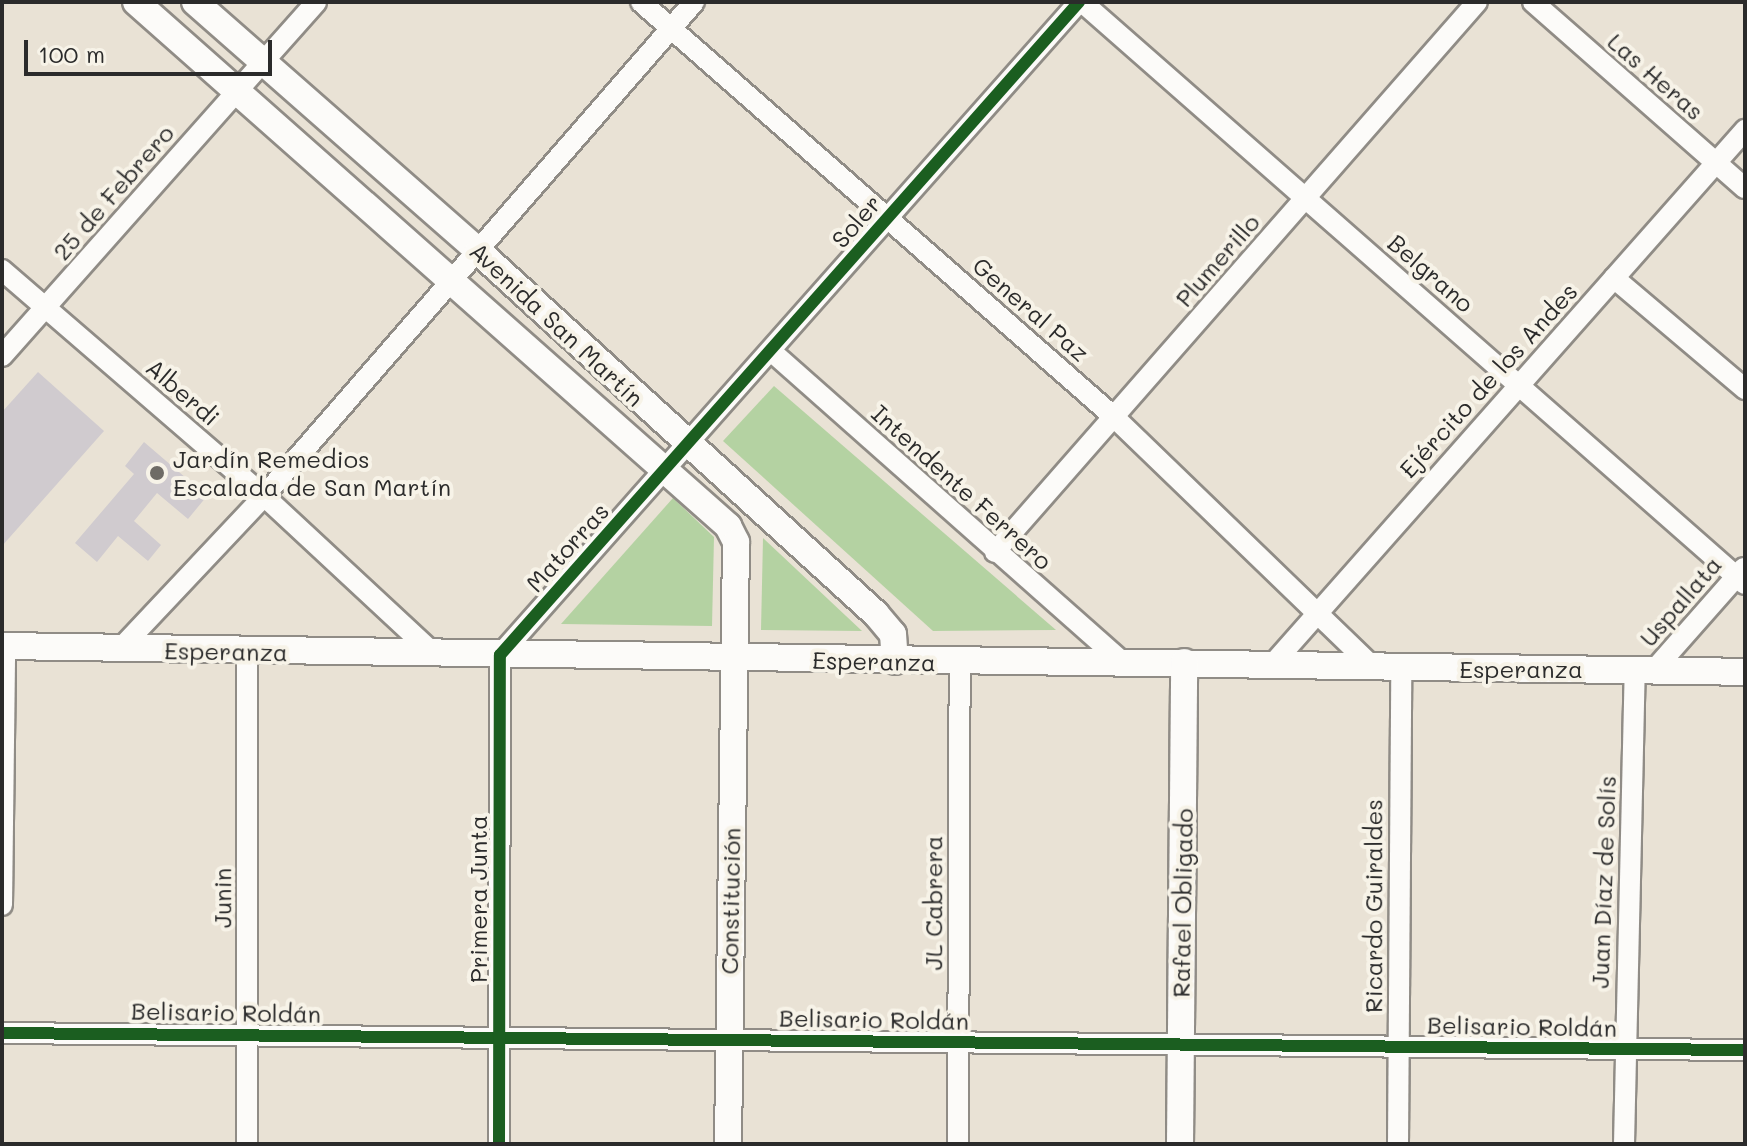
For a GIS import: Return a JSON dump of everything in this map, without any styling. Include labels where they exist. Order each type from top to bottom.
[{"type":"main road","name":"Avenida San Martín","points":[[136,2],[728,526],[736,542],[734,658]]},
{"type":"main road","name":"Avenida San Martín","points":[[195,2],[478,251],[687,445],[876,614],[893,634],[895,661]]},
{"type":"main road","name":"Esperanza","points":[[3,646],[960,662],[1120,660],[1401,669],[1745,672]]},
{"type":"main road","name":"Constitución","points":[[728,1144],[734,658]]},
{"type":"main road","name":"Rafael Obligado","points":[[1180,1144],[1184,662]]},
{"type":"street","name":"25 de Febrero","points":[[2,356],[316,2]]},
{"type":"street","name":"General Paz","points":[[641,2],[1114,417],[1318,610],[1374,668]]},
{"type":"street","points":[[120,649],[264,496],[694,2]]},
{"type":"street","name":"Belgrano","points":[[1081,2],[1742,576]]},
{"type":"street","name":"Soler","points":[[666,468],[1081,2]]},
{"type":"street","name":"Plumerillo","points":[[995,552],[1477,2]]},
{"type":"street","name":"Las Heras","points":[[1533,2],[1745,188]]},
{"type":"street","name":"Ejército de los Andes","points":[[1271,666],[1745,130]]},
{"type":"street","name":"Alberdi","points":[[2,270],[264,496],[434,654]]},
{"type":"street","points":[[1614,278],[1745,389]]},
{"type":"street","name":"Intendente Ferrero","points":[[771,351],[1120,660]]},
{"type":"street","name":"Matorras","points":[[500,655],[666,468]]},
{"type":"street","name":"Uspallata","points":[[1645,670],[1742,576]]},
{"type":"street","points":[[2,905],[3,646]]},
{"type":"street","name":"Junin","points":[[247,651],[247,1144]]},
{"type":"street","name":"Primera Junta","points":[[499,1144],[500,655]]},
{"type":"street","name":"JL Cabrera","points":[[958,1144],[960,662]]},
{"type":"street","name":"Ricardo Guiraldes","points":[[1398,1144],[1401,669]]},
{"type":"street","name":"Juan Díaz de Solís","points":[[1624,1144],[1624,1050],[1645,670]]},
{"type":"street","name":"Belisario Roldán","points":[[2,1033],[1745,1050]]},
{"type":"green space","points":[[774,386],[1056,630],[933,631],[723,441]]},
{"type":"green space","points":[[673,498],[714,537],[712,626],[561,624]]},
{"type":"green space","points":[[763,538],[862,631],[761,630]]},
{"type":"building","points":[[38,372],[104,431],[2,546],[2,412]]},
{"type":"building","points":[[144,442],[207,496],[188,519],[157,493],[134,521],[161,545],[148,561],[118,536],[97,562],[75,543],[134,474],[125,466]]},
{"type":"cycle path","points":[[499,1144],[500,655],[1079,2]]},
{"type":"cycle path","points":[[2,1033],[1745,1050]]},
{"type":"place","name":"Jardín Remedios Escalada de San Martín","points":[[157,473]]}]
